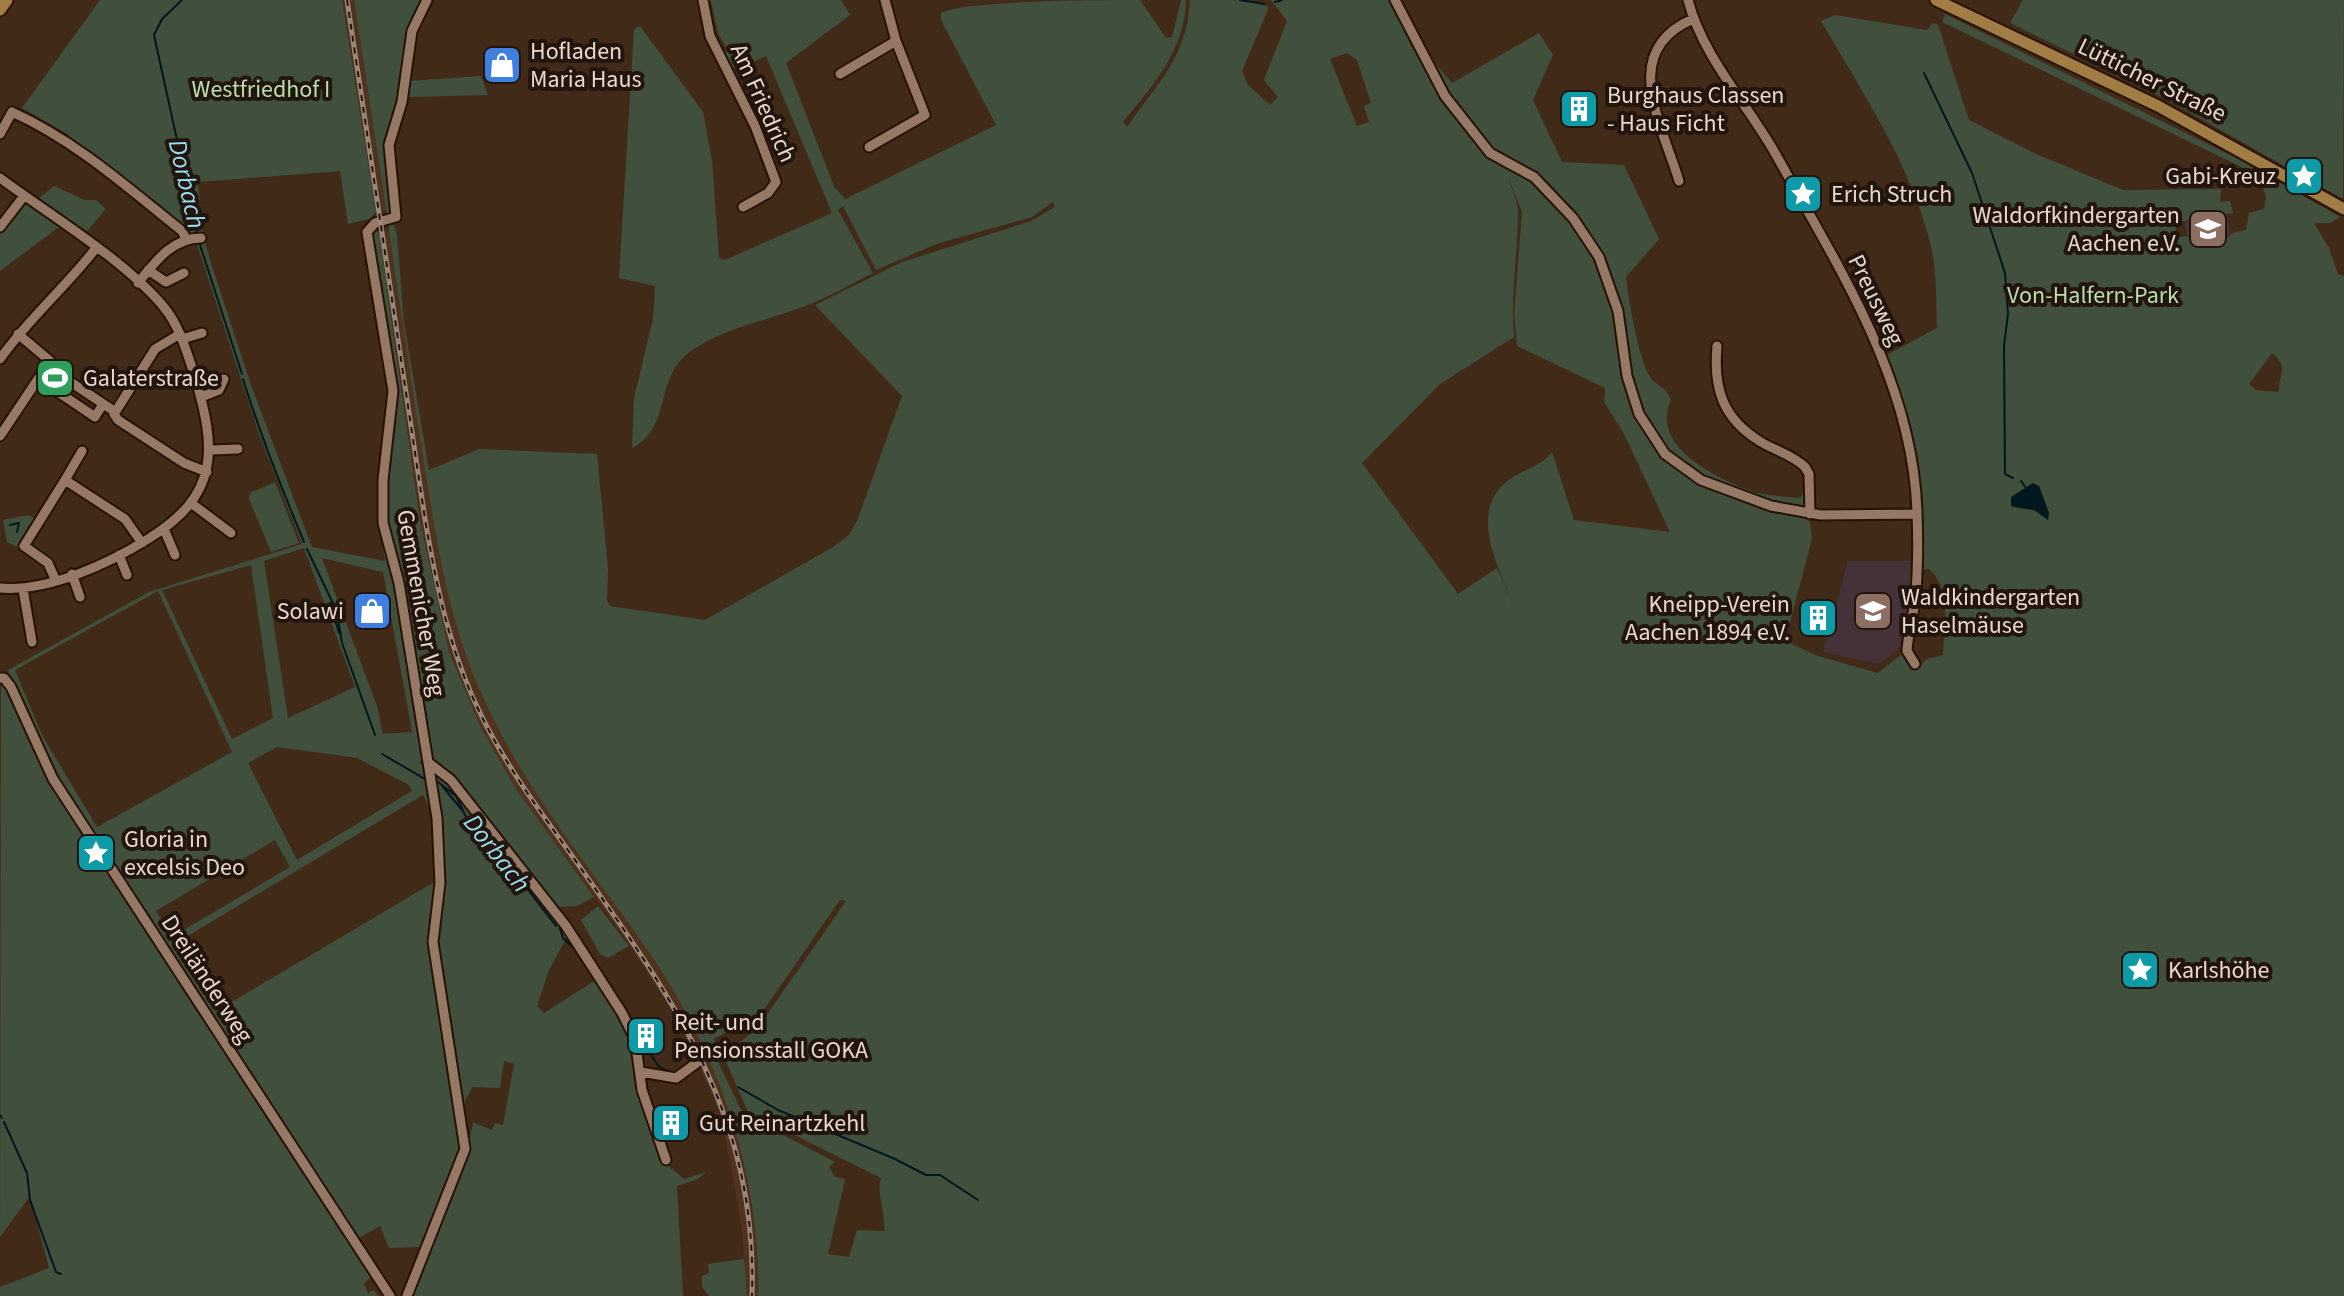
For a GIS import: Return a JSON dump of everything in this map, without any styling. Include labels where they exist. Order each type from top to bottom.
[{"type":"main road","points":[[0,10],[7,0]]},
{"type":"main road","name":"Lütticher Straße","points":[[1936,0],[2158,106],[2344,209]]},
{"type":"street","name":"Gemmenicher Weg","points":[[407,1296],[465,1149],[434,953],[440,851],[429,763],[399,583],[383,523],[383,480],[393,391],[367,232],[375,223],[396,217],[389,145],[402,102],[412,31],[427,0]]},
{"type":"street","name":"Am Friedrich","points":[[703,0],[710,35],[755,126],[776,182],[768,193],[743,207]]},
{"type":"street","points":[[869,147],[925,115],[896,41],[885,0]]},
{"type":"street","points":[[1395,0],[1445,96],[1490,153],[1534,177],[1573,218],[1599,257],[1618,311],[1627,376],[1639,414],[1665,454],[1688,472],[1725,491],[1810,514],[1917,514]]},
{"type":"street","name":"Preusweg","points":[[1688,0],[1693,19],[1829,250],[1896,389],[1907,426],[1917,514],[1916,591],[1907,651],[1915,664]]},
{"type":"street","points":[[1679,181],[1648,78],[1655,50],[1663,37],[1693,19]]},
{"type":"street","points":[[840,74],[896,41]]},
{"type":"street","points":[[0,134],[12,112],[28,119],[114,175],[194,238],[164,252],[138,283]]},
{"type":"street","points":[[0,178],[96,248],[162,305],[181,337],[201,397],[211,450],[207,472],[191,503],[164,529],[119,555],[72,574],[23,589],[0,588]]},
{"type":"street","points":[[0,227],[24,196]]},
{"type":"street","points":[[0,359],[18,334],[71,281],[96,248]]},
{"type":"street","points":[[148,270],[166,282],[184,273]]},
{"type":"street","points":[[114,411],[155,349],[181,337],[202,333]]},
{"type":"street","points":[[0,436],[50,361],[18,334]]},
{"type":"street","points":[[1717,346],[1715,382],[1728,412],[1745,431],[1805,467],[1809,474],[1810,514]]},
{"type":"street","points":[[103,404],[95,417],[58,392],[66,379],[114,411],[116,418],[127,427],[178,459],[207,472]]},
{"type":"street","points":[[201,397],[220,391],[224,379]]},
{"type":"street","points":[[211,450],[238,449]]},
{"type":"street","points":[[55,579],[48,563],[24,546],[82,451]]},
{"type":"street","points":[[65,480],[125,519],[142,543]]},
{"type":"street","points":[[191,503],[231,533]]},
{"type":"street","points":[[164,529],[175,555]]},
{"type":"street","points":[[119,555],[127,575]]},
{"type":"street","points":[[72,574],[80,597]]},
{"type":"street","points":[[23,589],[32,642]]},
{"type":"street","name":"Dreiländerweg","points":[[2,678],[53,779],[390,1296]]},
{"type":"street","points":[[429,763],[451,780],[573,936],[631,1029],[642,1090],[666,1160]]},
{"type":"street","points":[[641,1072],[676,1078],[698,1062]]},
{"type":"shaded area","points":[[342,0],[354,0],[386,211],[376,212]]},
{"type":"shaded area","name":"Waldorfkindergarten Aachen e.V.","points":[[2227,211],[2231,240],[2188,246],[2184,217]]},
{"type":"shaded area","points":[[389,230],[434,524],[463,647],[501,733],[554,819],[647,948],[686,1010],[707,1053],[731,1112],[747,1175],[756,1234],[758,1296],[747,1296],[742,1231],[730,1160],[719,1111],[698,1062],[673,1012],[627,941],[516,789],[481,728],[449,652],[420,521],[379,232]]},
{"type":"shaded area","name":"Waldkindergarten Haselmäuse","points":[[1848,561],[1914,561],[1913,588],[1903,644],[1880,664],[1823,652]]},
{"type":"green space","name":"Westfriedhof I","points":[[100,0],[342,0],[376,212],[369,219],[348,224],[340,171],[198,182],[203,235],[251,385],[312,547],[385,561],[378,520],[379,476],[391,408],[365,229],[379,232],[420,521],[449,652],[481,728],[516,789],[594,897],[577,906],[554,907],[449,773],[422,754],[420,764],[425,764],[434,815],[423,795],[176,943],[220,1009],[436,881],[430,942],[468,1150],[473,1122],[492,1130],[495,1123],[503,1125],[514,1064],[504,1061],[500,1088],[472,1087],[465,1101],[465,1122],[436,942],[443,869],[434,776],[444,775],[568,935],[549,970],[537,1006],[544,1013],[597,979],[634,1042],[666,1164],[684,1179],[706,1172],[698,1179],[677,1186],[683,1296],[411,1296],[412,1272],[420,1247],[389,1248],[380,1226],[357,1239],[53,774],[8,670],[149,592],[302,544],[258,431],[196,241],[66,139],[69,135],[22,108]],"holes":[[[304,548],[355,687],[288,718],[264,561]],[[322,558],[383,572],[412,732],[383,734],[377,706]],[[251,565],[273,718],[232,739],[162,590]],[[158,591],[232,752],[97,827],[42,735],[15,670]],[[277,747],[357,758],[409,785],[412,791],[297,860],[248,763]],[[275,840],[290,867],[172,937],[156,911]]]},
{"type":"green space","points":[[354,0],[423,0],[412,21],[393,124],[393,212],[387,216]]},
{"type":"green space","name":"Von-Halfern-Park","points":[[707,0],[841,0],[850,15],[786,63],[834,186],[845,199],[996,125],[941,20],[941,13],[955,9],[1035,2],[1140,0],[1166,38],[1172,37],[1181,0],[1186,0],[1174,51],[1123,122],[1127,127],[1177,54],[1188,20],[1190,0],[1246,0],[1269,7],[1242,71],[1248,85],[1270,105],[1278,97],[1264,80],[1287,21],[1271,0],[1390,0],[1414,51],[1422,48],[1452,83],[1539,33],[1553,55],[1533,100],[1562,162],[1624,165],[1659,239],[1626,277],[1646,369],[1671,400],[1667,416],[1669,432],[1688,457],[1734,484],[1767,495],[1799,498],[1806,491],[1812,539],[1785,641],[1818,656],[1878,673],[1901,655],[1917,668],[1927,659],[1943,655],[1944,598],[1936,577],[1929,569],[1921,570],[1918,488],[1910,435],[1883,357],[1937,328],[1935,274],[1930,242],[1910,184],[1883,128],[1821,21],[1835,15],[1927,30],[1933,23],[1938,25],[1969,120],[2034,153],[2123,190],[2221,189],[2220,202],[2230,201],[2233,213],[2216,215],[2214,210],[2191,213],[2190,219],[2175,224],[2177,238],[2186,236],[2220,247],[2232,233],[2246,230],[2249,213],[2264,209],[2266,196],[2258,175],[1942,22],[1945,14],[2238,159],[2340,217],[2330,223],[2314,223],[2329,248],[2338,274],[2344,276],[2344,1296],[758,1296],[752,1202],[742,1156],[713,1068],[670,984],[517,762],[483,697],[461,639],[433,518],[388,223],[394,225],[397,235],[404,323],[429,470],[479,449],[597,454],[608,568],[607,600],[610,606],[705,620],[849,535],[857,521],[902,396],[815,305],[902,262],[1031,221],[1055,207],[1053,202],[1032,217],[936,244],[876,270],[843,206],[838,210],[873,273],[809,304],[726,332],[698,346],[677,365],[652,429],[644,440],[632,448],[634,398],[653,319],[655,286],[619,278],[634,29],[640,26],[703,112],[712,160],[719,258],[725,260],[832,213],[766,56],[740,68],[729,67],[723,55],[728,51],[718,33],[711,1]],"holes":[[[1347,53],[1357,60],[1371,103],[1364,106],[1369,122],[1357,126],[1330,59]],[[1508,177],[1522,212],[1514,315],[1517,346],[1605,388],[1604,402],[1624,434],[1670,532],[1574,520],[1552,452],[1538,464],[1510,479],[1497,492],[1490,507],[1490,540],[1514,607],[1497,568],[1458,594],[1362,463],[1440,384],[1514,337],[1513,306],[1518,212]],[[2272,353],[2281,362],[2279,392],[2256,390],[2249,384]],[[2033,483],[2039,486],[2049,513],[2012,507],[2011,498]],[[840,900],[846,901],[757,1029],[723,1055],[748,1112],[881,1178],[884,1231],[857,1230],[849,1257],[828,1254],[845,1179],[835,1177],[829,1167],[835,1162],[743,1114],[714,1053],[718,1050],[714,1039],[740,1024],[747,1034]]]},
{"type":"green space","points":[[2023,0],[2344,0],[2343,199],[2164,98],[2010,23]]},
{"type":"green space","points":[[481,76],[488,95],[406,97],[408,81]]},
{"type":"green space","points":[[54,186],[85,200],[96,200],[106,209],[81,238],[63,224],[0,271],[0,227],[24,196],[41,202],[39,198]]},
{"type":"green space","points":[[275,482],[299,543],[271,552],[249,499],[250,493]]},
{"type":"green space","points":[[28,515],[37,519],[19,548],[7,542],[3,520]]},
{"type":"green space","points":[[1,682],[6,684],[32,742],[374,1273],[364,1284],[368,1293],[374,1290],[378,1296],[0,1296],[0,1287],[49,1268],[30,1196],[0,1237]]},
{"type":"green space","points":[[598,906],[629,946],[608,958],[600,954],[581,920]]},
{"type":"green space","points":[[744,1259],[747,1296],[709,1296],[702,1287],[702,1276],[709,1273],[708,1264]]},
{"type":"water","points":[[2033,483],[2039,486],[2049,513],[2048,520],[2034,510],[2011,506],[2011,497]]},
{"type":"waterway","name":"Dorbach","points":[[182,0],[162,19],[154,35],[198,236]]},
{"type":"waterway","points":[[1240,0],[1264,4]]},
{"type":"waterway","points":[[1275,2],[1282,0]]},
{"type":"waterway","points":[[1924,73],[1972,173],[2005,273],[2008,314],[2004,346],[2005,474],[2013,478]]},
{"type":"waterway","name":"Dorbach","points":[[199,242],[242,374]]},
{"type":"waterway","name":"Dorbach","points":[[243,379],[304,542]]},
{"type":"waterway","points":[[2021,481],[2026,488]]},
{"type":"waterway","points":[[10,525],[19,523],[17,532]]},
{"type":"waterway","name":"Dorbach","points":[[307,549],[337,612],[342,643],[375,735]]},
{"type":"waterway","name":"Dorbach","points":[[330,603],[339,633]]},
{"type":"waterway","name":"Dorbach","points":[[382,754],[425,779]]},
{"type":"waterway","name":"Dorbach","points":[[438,782],[456,796],[466,817],[492,843],[556,926]]},
{"type":"waterway","points":[[443,787],[462,810]]},
{"type":"waterway","name":"Dorbach","points":[[483,837],[507,865]]},
{"type":"waterway","name":"Dorbach","points":[[560,929],[563,938],[578,952]]},
{"type":"waterway","name":"Dorbach","points":[[637,1034],[659,1067],[670,1072]]},
{"type":"waterway","name":"Dorbach","points":[[738,1087],[778,1110],[926,1175],[940,1175],[978,1200]]},
{"type":"waterway","points":[[4,1122],[27,1173],[30,1200],[56,1272],[61,1274]]},
{"type":"tunnel","points":[[698,1062],[711,1056]]},
{"type":"railway","points":[[347,0],[425,519],[440,597],[454,648],[472,697],[503,755],[641,956],[701,1059],[723,1113],[740,1169],[750,1230],[752,1296]]},
{"type":"place","name":"Hofladen Maria Haus","points":[[502,65]]},
{"type":"place","name":"Burghaus Classen - Haus Ficht","points":[[1579,109]]},
{"type":"place","name":"Gabi-Kreuz","points":[[2304,176]]},
{"type":"place","name":"Erich Struch","points":[[1803,194]]},
{"type":"place","name":"Waldorfkindergarten Aachen e.V.","points":[[2208,229]]},
{"type":"place","name":"Galaterstraße","points":[[55,378]]},
{"type":"place","name":"Solawi","points":[[372,611]]},
{"type":"place","name":"Waldkindergarten Haselmäuse","points":[[1873,611]]},
{"type":"place","name":"Kneipp-Verein Aachen 1894 e.V.","points":[[1818,618]]},
{"type":"place","name":"Gloria in excelsis Deo","points":[[96,853]]},
{"type":"place","name":"Karlshöhe","points":[[2140,970]]},
{"type":"place","name":"Reit- und Pensionsstall GOKA","points":[[646,1036]]},
{"type":"place","name":"Gut Reinartzkehl","points":[[671,1123]]}]
